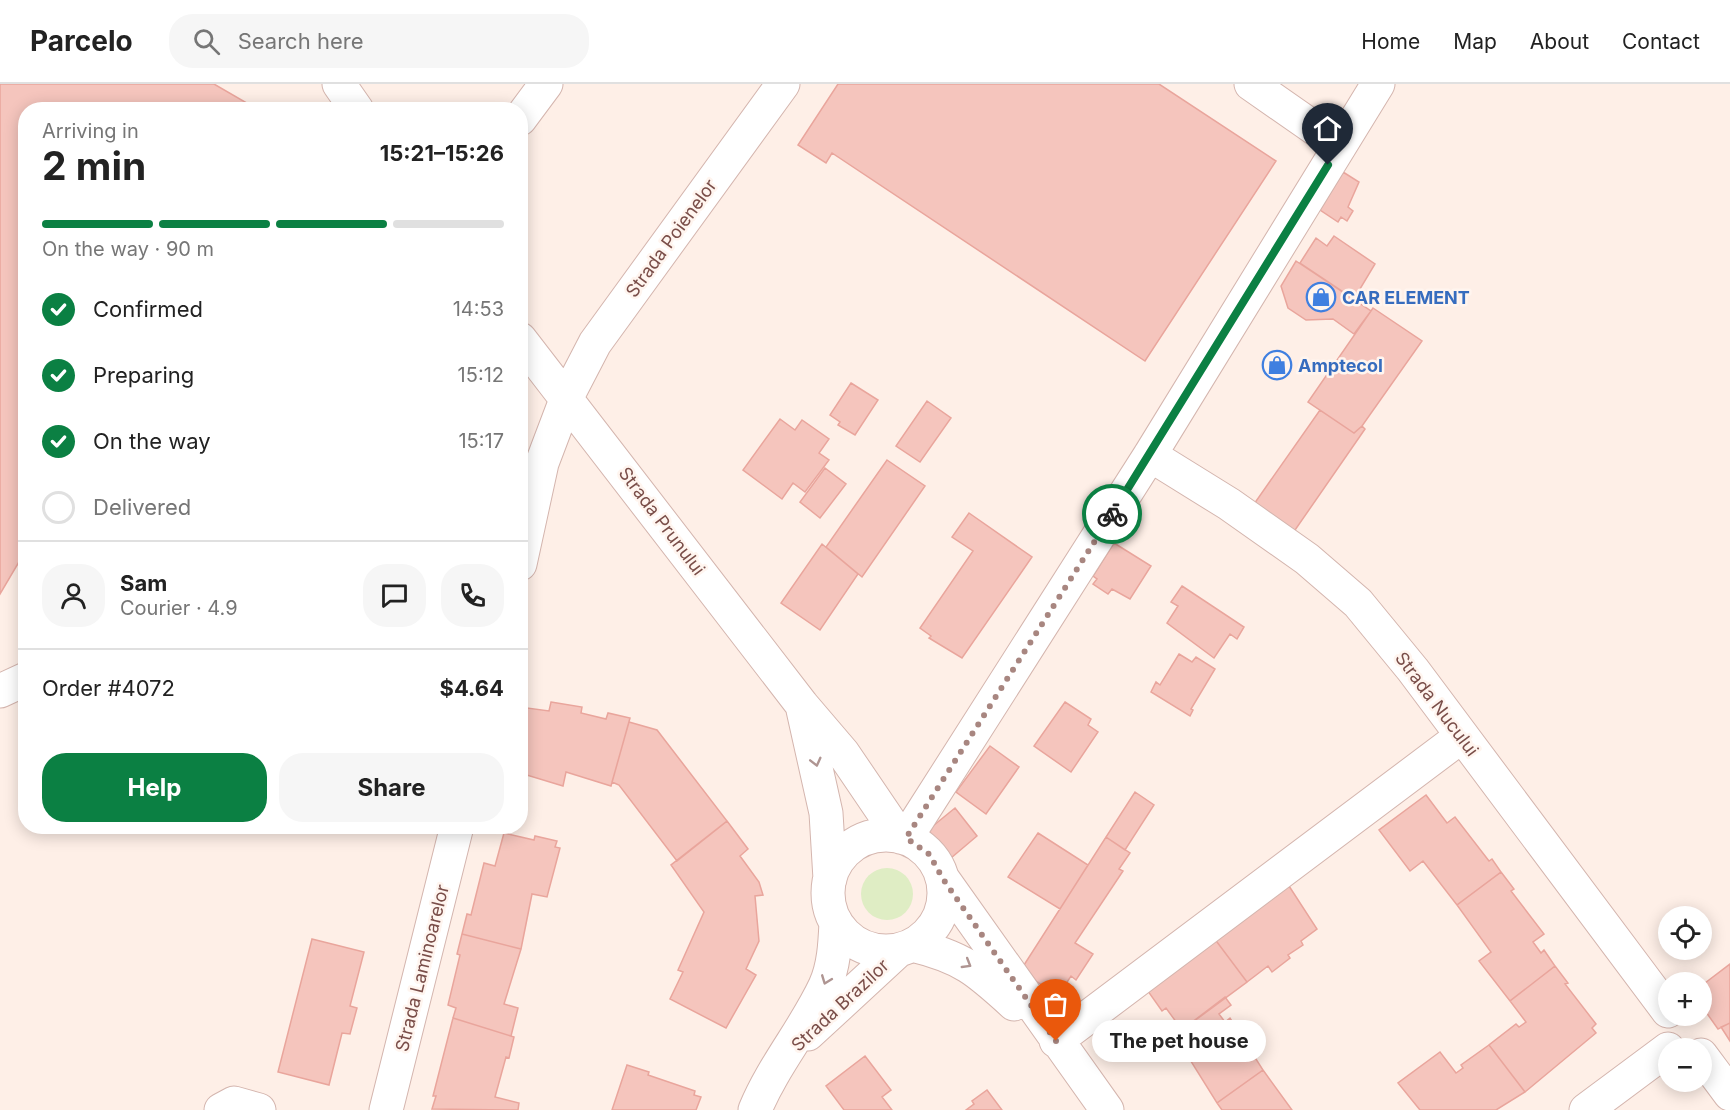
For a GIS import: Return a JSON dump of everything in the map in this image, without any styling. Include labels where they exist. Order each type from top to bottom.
[{"type":"street","points":[[339,84],[351,102]]},
{"type":"street","points":[[528,108],[546,84]]},
{"type":"street","name":"Strada Poienelor","points":[[567,397],[595,343],[783,84]]},
{"type":"street","points":[[1251,84],[1340,146]]},
{"type":"street","points":[[903,837],[1150,455],[1378,84]]},
{"type":"street","name":"Strada Prunului","points":[[528,349],[802,705],[843,753],[903,837]]},
{"type":"street","points":[[528,527],[542,463],[567,397]]},
{"type":"street","name":"Strada Nucului","points":[[1150,455],[1229,504],[1307,559],[1358,603],[1413,670],[1462,736],[1680,1038]]},
{"type":"street","points":[[0,691],[18,683]]},
{"type":"street","name":"Strada Prunului","points":[[802,705],[823,794],[830,879]]},
{"type":"street","points":[[1056,1041],[1462,736]]},
{"type":"street","name":"Strada Laminoarelor","points":[[386,1110],[455,834]]},
{"type":"street","points":[[1056,1041],[975,968],[956,957],[906,947],[881,951],[863,946],[848,937],[836,922],[830,909],[830,879],[837,862],[857,844],[882,835],[903,837],[929,854],[943,879],[1107,1110]]},
{"type":"street","points":[[906,947],[925,936],[939,917],[944,894],[943,879]]},
{"type":"street","name":"Strada Brazilor","points":[[754,1110],[767,1081],[825,985],[835,946],[836,922]]},
{"type":"street","name":"Strada Brazilor","points":[[780,1060],[906,947]]},
{"type":"street","points":[[1587,1110],[1658,1055]]},
{"type":"street","name":"Strada Nucului","points":[[1712,1074],[1730,1094]]},
{"type":"street","points":[[221,1110],[234,1103],[259,1110]]},
{"type":"green space","points":[[887,868],[897,870],[905,876],[911,884],[913,894],[911,904],[905,912],[897,918],[887,920],[877,918],[869,912],[863,904],[861,894],[863,884],[869,876],[877,870]]},
{"type":"building","points":[[0,84],[214,84],[245,102],[18,102],[18,564],[0,594]]},
{"type":"building","points":[[838,84],[1159,84],[1276,161],[1145,361],[832,153],[826,163],[798,145]]},
{"type":"building","points":[[1343,172],[1359,182],[1348,207],[1353,211],[1347,221],[1341,217],[1338,222],[1320,210]]},
{"type":"building","points":[[1334,236],[1375,264],[1354,299],[1300,263],[1316,238],[1327,246]]},
{"type":"building","points":[[1296,261],[1371,311],[1354,334],[1333,319],[1306,320],[1288,308],[1281,286]]},
{"type":"building","points":[[1373,308],[1422,341],[1362,426],[1354,433],[1308,402]]},
{"type":"building","points":[[851,383],[878,400],[855,435],[838,425],[840,422],[830,415]]},
{"type":"building","points":[[927,401],[951,418],[920,462],[896,446]]},
{"type":"building","points":[[1320,410],[1354,433],[1362,426],[1365,429],[1293,533],[1254,504]]},
{"type":"building","points":[[780,419],[795,430],[802,420],[829,439],[819,453],[829,460],[805,492],[793,483],[782,499],[743,470]]},
{"type":"building","points":[[887,460],[925,486],[862,577],[826,547]]},
{"type":"building","points":[[825,468],[846,484],[820,518],[800,502]]},
{"type":"building","points":[[969,513],[1032,557],[962,658],[929,638],[931,636],[920,628],[973,551],[952,537]]},
{"type":"building","points":[[1114,543],[1151,566],[1130,599],[1112,589],[1108,594],[1093,584],[1097,579],[1093,576]]},
{"type":"building","points":[[822,544],[858,574],[820,630],[781,603]]},
{"type":"building","points":[[1182,586],[1244,627],[1237,639],[1230,634],[1214,658],[1167,623],[1178,606],[1171,602]]},
{"type":"building","points":[[1179,654],[1192,662],[1196,657],[1215,669],[1191,709],[1193,710],[1190,716],[1151,692],[1156,682],[1160,685]]},
{"type":"building","points":[[551,702],[582,707],[581,713],[606,719],[608,713],[630,718],[611,786],[566,772],[563,786],[528,775],[528,708],[549,711]]},
{"type":"building","points":[[1065,702],[1091,719],[1088,725],[1098,732],[1071,772],[1034,746]]},
{"type":"building","points":[[629,722],[657,730],[727,821],[677,861],[619,785],[612,782]]},
{"type":"building","points":[[990,746],[1019,767],[986,814],[956,792]]},
{"type":"building","points":[[1135,792],[1154,805],[1125,850],[1106,837]]},
{"type":"building","points":[[1426,795],[1447,823],[1455,817],[1489,861],[1492,859],[1501,872],[1457,905],[1423,861],[1410,871],[1379,830]]},
{"type":"building","points":[[955,808],[977,836],[951,858],[928,830]]},
{"type":"building","points":[[727,821],[748,849],[740,856],[759,882],[763,895],[755,896],[759,941],[746,969],[756,975],[726,1028],[670,999],[683,972],[678,970],[704,912],[671,865]]},
{"type":"building","points":[[1038,833],[1088,865],[1060,909],[1008,877]]},
{"type":"building","points":[[504,834],[534,840],[535,836],[557,841],[555,847],[560,848],[547,897],[532,894],[521,949],[462,934],[467,914],[471,915],[484,863],[495,866]]},
{"type":"building","points":[[1106,837],[1130,853],[1119,869],[1123,871],[1075,943],[1093,954],[1076,980],[1071,976],[1058,996],[1036,981],[1024,965]]},
{"type":"building","points":[[1501,872],[1514,889],[1511,891],[1544,934],[1533,942],[1541,953],[1544,950],[1555,966],[1510,1001],[1479,961],[1491,952],[1457,905]]},
{"type":"building","points":[[1289,886],[1317,929],[1301,941],[1303,945],[1288,955],[1290,958],[1272,972],[1268,966],[1247,982],[1211,934]]},
{"type":"building","points":[[462,934],[521,949],[504,1004],[518,1008],[511,1036],[453,1018],[456,1008],[448,1005],[460,955],[457,954]]},
{"type":"building","points":[[1211,934],[1247,982],[1182,1030],[1166,1008],[1162,1011],[1145,987]]},
{"type":"building","points":[[312,939],[364,952],[350,1006],[357,1008],[350,1034],[342,1033],[329,1085],[278,1072]]},
{"type":"building","points":[[1730,964],[1730,1023],[1718,1029],[1712,1021],[1712,978]]},
{"type":"building","points":[[1555,966],[1568,983],[1565,984],[1596,1024],[1592,1028],[1596,1033],[1525,1092],[1489,1045],[1516,1024],[1519,1027],[1526,1022],[1510,1001]]},
{"type":"building","points":[[1225,997],[1231,1005],[1219,1014],[1225,1022],[1230,1018],[1263,1070],[1217,1103],[1189,1058],[1185,1061],[1170,1039]]},
{"type":"building","points":[[453,1018],[514,1037],[495,1097],[519,1103],[518,1110],[432,1109],[436,1096],[433,1096]]},
{"type":"building","points":[[1730,1023],[1730,1041],[1721,1027]]},
{"type":"building","points":[[1489,1045],[1525,1092],[1496,1110],[1420,1110],[1398,1083],[1440,1052],[1456,1073],[1463,1068],[1461,1065]]},
{"type":"building","points":[[865,1056],[891,1090],[882,1097],[892,1110],[844,1110],[826,1086]]},
{"type":"building","points":[[627,1065],[649,1072],[648,1075],[695,1091],[694,1095],[701,1097],[696,1110],[612,1110]]},
{"type":"building","points":[[1263,1070],[1292,1110],[1222,1110],[1217,1103]]},
{"type":"building","points":[[987,1090],[1002,1110],[966,1110],[974,1104],[972,1101]]},
{"type":"way so far","points":[[1056,1041],[943,879],[938,865],[918,844],[906,838],[1112,514]]},
{"type":"place","name":"CAR ELEMENT","points":[[1321,297]]},
{"type":"place","name":"Amptecol","points":[[1277,365]]},
{"type":"place","name":"The pet house","points":[[1056,1041]]},
{"type":"route","points":[[1112,514],[1328,165]]}]
